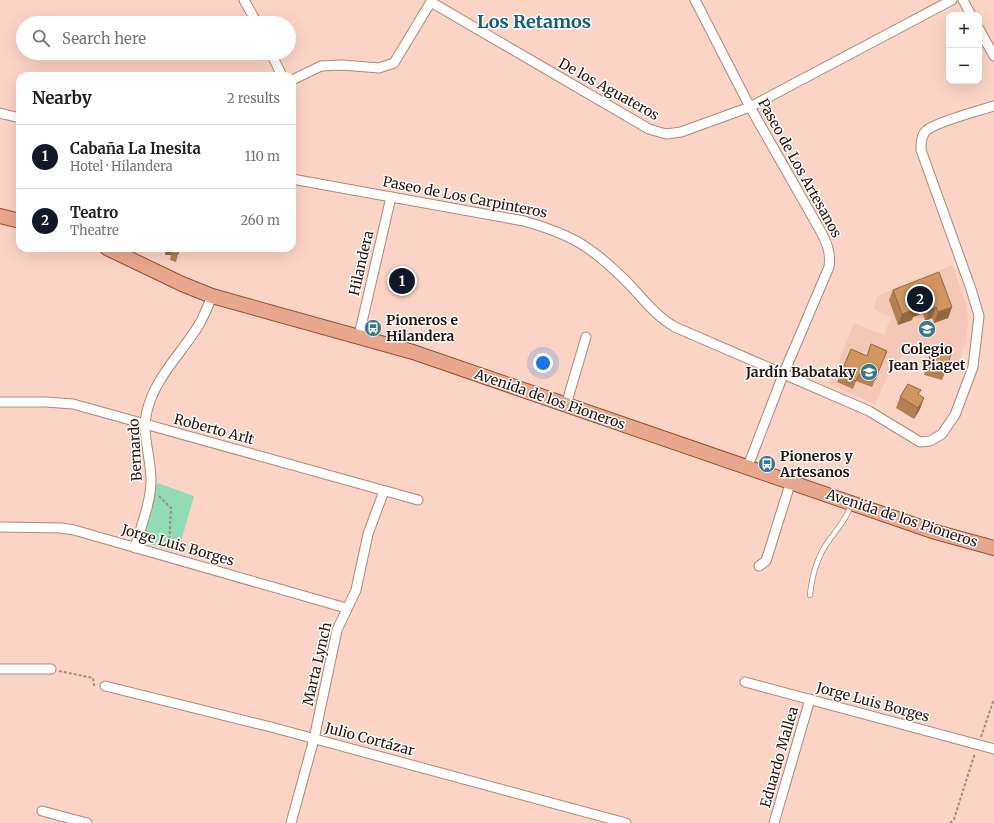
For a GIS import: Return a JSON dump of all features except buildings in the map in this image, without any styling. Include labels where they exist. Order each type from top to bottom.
[{"type":"main road","points":[[0,216],[16,220]]},
{"type":"main road","name":"Avenida de los Pioneros","points":[[115,252],[158,273],[212,296],[359,335],[413,352],[748,466],[932,531],[994,548]]},
{"type":"street","points":[[244,0],[253,16]]},
{"type":"street","name":"Paseo de Los Artesanos","points":[[695,0],[750,107],[828,245],[830,256],[826,274],[783,375],[748,466]]},
{"type":"street","name":"De los Aguateros","points":[[431,1],[648,129],[666,134],[682,132],[750,107],[952,0]]},
{"type":"street","points":[[963,0],[969,12]]},
{"type":"street","points":[[296,78],[321,66],[342,64],[379,68],[394,63],[431,1]]},
{"type":"street","points":[[982,34],[994,56]]},
{"type":"street","points":[[274,60],[280,72]]},
{"type":"street","name":"Paseo de Los Carpinteros","points":[[296,180],[524,221],[554,229],[574,238],[591,249],[627,282],[661,319],[693,336],[869,411],[920,442],[930,441],[942,434],[955,415],[973,368],[979,316],[922,150],[922,138],[926,131],[937,125],[994,106]]},
{"type":"street","points":[[0,113],[16,117]]},
{"type":"street","name":"Hilandera","points":[[359,335],[391,197]]},
{"type":"street","name":"Bernardo","points":[[135,548],[150,489],[151,478],[144,424],[147,411],[158,382],[203,319],[212,296]]},
{"type":"street","points":[[566,405],[586,337]]},
{"type":"street","name":"Roberto Arlt","points":[[0,402],[46,402],[73,404],[418,500]]},
{"type":"street","points":[[759,566],[766,561],[791,481]]},
{"type":"street","name":"Marta Lynch","points":[[291,823],[314,739],[337,630],[346,608],[356,590],[368,534],[384,491]]},
{"type":"street","name":"Jorge Luis Borges","points":[[0,527],[61,528],[169,557],[346,608]]},
{"type":"street","points":[[0,669],[51,669]]},
{"type":"street","name":"Jorge Luis Borges","points":[[745,682],[994,749]]},
{"type":"street","name":"Julio Cortázar","points":[[105,686],[314,739],[626,823]]},
{"type":"street","name":"Eduardo Mallea","points":[[774,823],[810,699]]},
{"type":"street","points":[[42,812],[87,823]]},
{"type":"lane","points":[[810,594],[814,567],[830,539],[846,518],[851,503]]},
{"type":"path","points":[[150,489],[171,508],[169,557]]},
{"type":"path","points":[[51,669],[93,678],[94,684],[101,683],[105,686]]},
{"type":"path","points":[[950,823],[954,819],[994,699]]},
{"type":"shaded area","name":"Colegio Jean Piaget","points":[[952,265],[967,306],[968,322],[966,341],[958,363],[909,350],[892,367],[875,404],[829,384],[854,323],[884,335],[891,317],[874,309],[877,296]]},
{"type":"green space","points":[[158,483],[194,496],[178,552],[144,542],[150,489]]},
{"type":"place","name":"Cabaña La Inesita","points":[[402,281]]},
{"type":"place","name":"Teatro","points":[[920,299]]},
{"type":"place","name":"Pioneros e Hilandera","points":[[373,328]]},
{"type":"place","name":"Colegio Jean Piaget","points":[[927,329]]},
{"type":"place","name":"Jardín Babataky","points":[[869,372]]},
{"type":"place","name":"Pioneros y Artesanos","points":[[767,464]]},
{"type":"district","name":"Los Retamos","points":[[534,21]]}]
